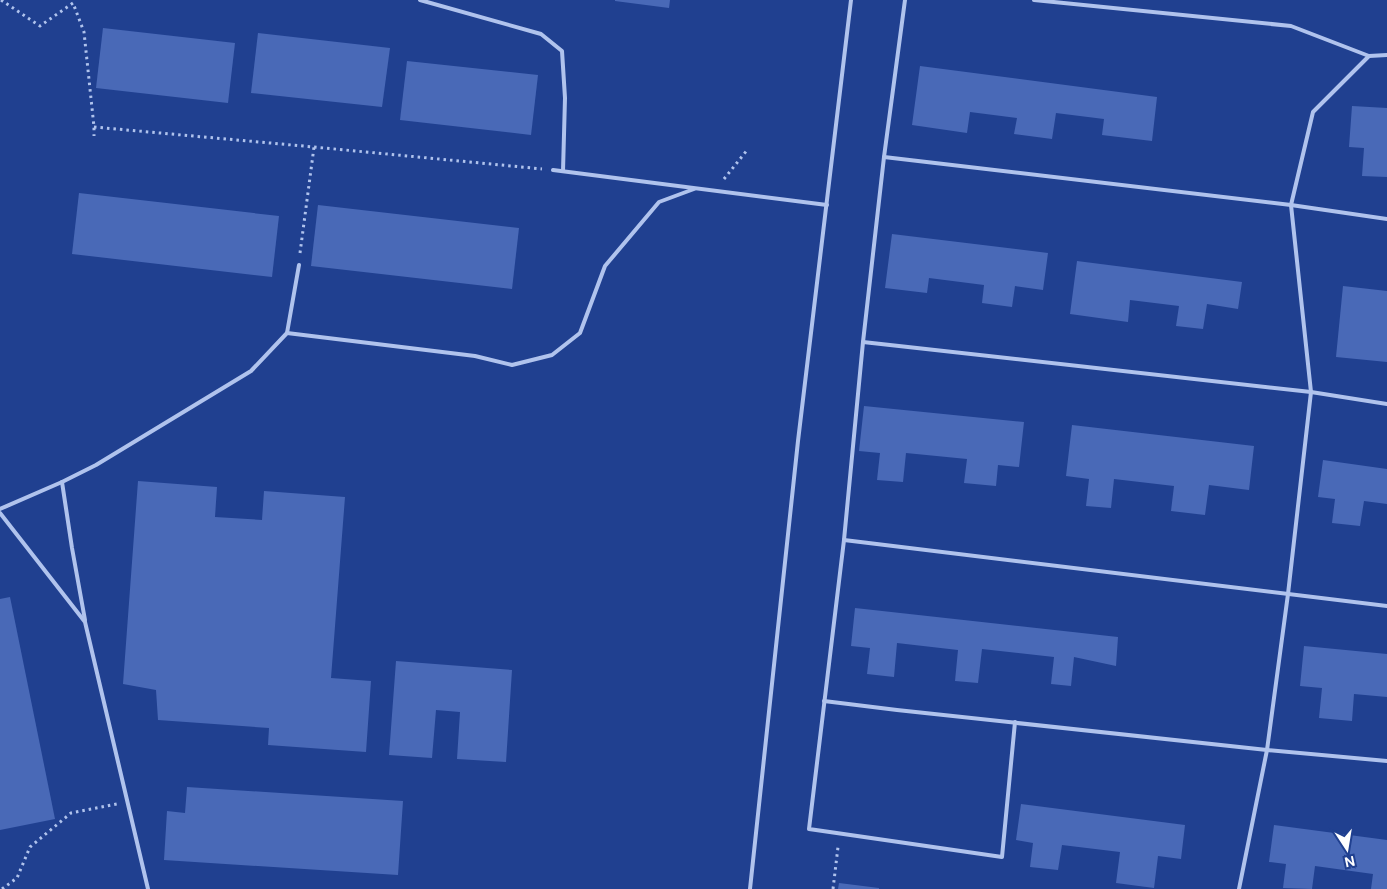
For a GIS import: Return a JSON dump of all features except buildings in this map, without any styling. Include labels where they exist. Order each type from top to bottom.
[{"type":"lane","points":[[420,0],[541,34],[562,51],[565,98],[563,171]]},
{"type":"lane","points":[[750,889],[798,441],[851,0]]},
{"type":"lane","points":[[905,0],[884,157],[863,342],[844,540],[810,829],[1002,857],[1015,722]]},
{"type":"lane","points":[[1034,0],[1291,26],[1370,56],[1387,55]]},
{"type":"lane","points":[[1238,889],[1267,750],[1288,594],[1311,392],[1291,205],[1313,112],[1370,56]]},
{"type":"lane","points":[[884,157],[1291,205],[1387,219]]},
{"type":"lane","points":[[553,170],[827,205]]},
{"type":"lane","points":[[286,333],[475,356],[512,365],[552,355],[580,333],[605,266],[658,202],[694,189]]},
{"type":"lane","points":[[0,509],[96,465],[251,371],[286,333],[299,265]]},
{"type":"lane","points":[[863,342],[1311,392],[1387,404]]},
{"type":"lane","points":[[62,482],[85,622],[148,889]]},
{"type":"lane","points":[[0,512],[85,622]]},
{"type":"lane","points":[[844,540],[1387,606]]},
{"type":"lane","points":[[824,701],[1267,750],[1387,761]]},
{"type":"path","points":[[1,0],[40,26],[73,1],[84,32],[94,136]]},
{"type":"path","points":[[94,127],[314,146],[553,170]]},
{"type":"path","points":[[299,265],[314,146]]},
{"type":"path","points":[[715,191],[748,149]]},
{"type":"path","points":[[2,889],[17,878],[30,848],[71,813],[128,802]]},
{"type":"path","points":[[833,889],[839,834]]}]
